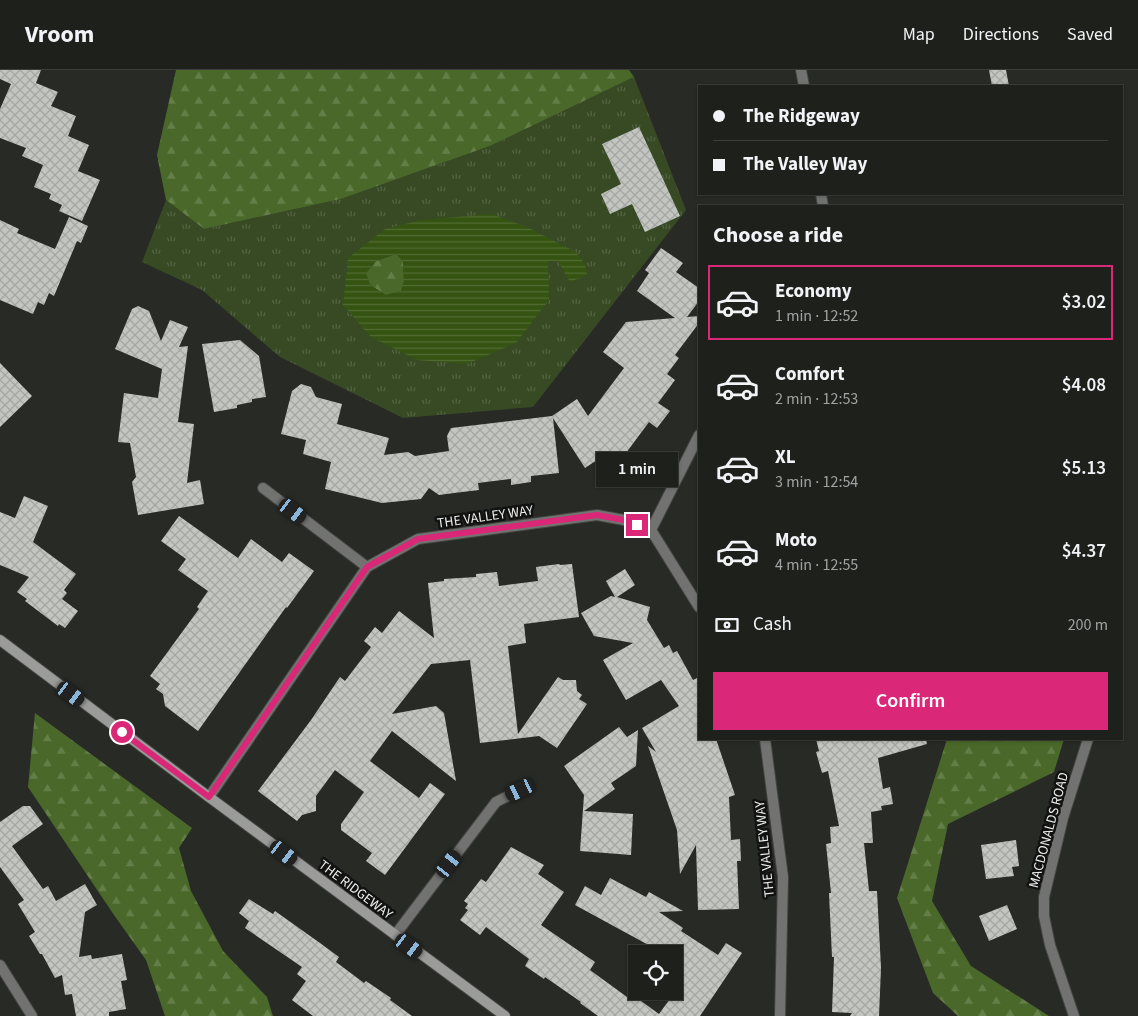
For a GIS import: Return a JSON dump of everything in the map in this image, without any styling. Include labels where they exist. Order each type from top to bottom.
[{"type":"street","points":[[801,70],[804,85]]},
{"type":"street","points":[[698,437],[651,530],[698,605]]},
{"type":"street","points":[[263,488],[367,567]]},
{"type":"street","name":"THE VALLEY WAY","points":[[209,797],[367,567],[418,539],[597,515],[624,520],[651,530]]},
{"type":"street","name":"THE RIDGEWAY","points":[[0,640],[395,935],[493,1013],[505,1016]]},
{"type":"street","name":"THE VALLEY WAY","points":[[765,740],[783,877],[780,1016]]},
{"type":"street","name":"MACDONALDS ROAD","points":[[1074,1016],[1050,945],[1044,916],[1044,897],[1063,818],[1088,740]]},
{"type":"street","points":[[395,935],[496,802],[520,790]]},
{"type":"street","points":[[0,964],[32,1016]]},
{"type":"green space","points":[[176,70],[629,70],[634,77],[490,146],[341,199],[204,229],[166,200],[157,155]]},
{"type":"green space","points":[[634,77],[686,210],[533,407],[403,418],[280,357],[202,290],[142,262],[166,200],[204,229],[341,199],[490,146]]},
{"type":"green space","points":[[396,254],[403,261],[404,282],[401,291],[386,295],[370,285],[366,273],[376,261]]},
{"type":"green space","points":[[35,713],[192,828],[179,848],[191,891],[223,951],[267,997],[273,1016],[165,1016],[146,960],[28,787]]},
{"type":"green space","points":[[947,740],[1064,740],[1054,772],[948,824],[932,901],[971,966],[1049,1016],[958,1016],[933,993],[897,898]]},
{"type":"shaded area","points":[[492,214],[529,228],[576,252],[585,264],[587,275],[570,282],[558,261],[548,261],[549,300],[516,343],[467,364],[417,360],[371,337],[343,305],[348,258],[385,229],[421,220]],"holes":[[[396,254],[403,261],[404,282],[401,291],[386,295],[370,285],[366,273],[376,261]]]},
{"type":"building","points":[[0,70],[41,70],[36,83],[58,92],[51,106],[76,116],[68,136],[89,145],[78,171],[100,180],[82,221],[59,211],[62,205],[49,199],[51,194],[34,187],[43,165],[22,156],[26,148],[0,138],[0,109],[11,84],[0,79]]},
{"type":"building","points":[[989,70],[1006,70],[1009,85],[992,85]]},
{"type":"building","points":[[639,127],[680,216],[645,232],[632,204],[610,214],[601,194],[621,184],[602,144]]},
{"type":"building","points":[[69,217],[88,226],[81,243],[77,241],[54,296],[49,293],[44,305],[38,302],[33,314],[0,300],[0,220],[19,229],[17,233],[55,249]]},
{"type":"building","points":[[661,248],[683,263],[676,272],[698,287],[698,302],[687,317],[698,316],[698,324],[675,355],[679,358],[667,374],[675,380],[658,403],[670,411],[657,428],[649,422],[626,453],[631,460],[613,471],[603,456],[585,468],[553,418],[559,473],[531,476],[531,482],[511,485],[511,479],[478,483],[479,490],[439,495],[429,488],[421,499],[382,503],[325,489],[331,462],[303,454],[306,440],[281,434],[292,391],[301,384],[311,387],[316,397],[342,404],[337,424],[389,438],[384,455],[408,452],[415,456],[449,451],[447,436],[451,428],[552,416],[577,399],[588,416],[624,368],[603,352],[626,322],[675,318],[637,291],[649,273],[645,270]]},
{"type":"building","points":[[138,306],[149,311],[161,341],[170,320],[188,327],[179,347],[188,346],[178,422],[194,424],[187,483],[200,480],[204,504],[138,515],[132,482],[136,477],[130,443],[118,442],[124,393],[158,398],[162,369],[115,349],[132,309]]},
{"type":"building","points":[[240,340],[259,356],[266,397],[252,399],[252,402],[237,405],[237,408],[214,412],[202,344]]},
{"type":"building","points":[[0,363],[32,396],[0,427]]},
{"type":"building","points":[[24,496],[48,506],[33,542],[76,574],[64,590],[67,593],[62,599],[78,611],[65,628],[59,624],[58,626],[25,601],[27,599],[17,592],[29,577],[0,565],[0,512],[15,518]]},
{"type":"building","points":[[179,516],[238,558],[251,539],[282,562],[289,553],[314,571],[286,607],[198,731],[165,706],[163,694],[156,689],[160,684],[150,676],[199,609],[197,607],[208,591],[178,570],[186,559],[161,541]]},
{"type":"building","points":[[572,564],[579,617],[524,624],[526,643],[508,646],[518,734],[558,677],[563,680],[576,680],[577,691],[582,695],[579,699],[587,704],[557,748],[539,736],[480,743],[470,660],[431,664],[392,714],[436,706],[444,713],[456,781],[392,731],[370,761],[419,798],[430,783],[445,794],[385,875],[366,861],[372,853],[341,830],[341,824],[364,792],[335,770],[316,796],[316,811],[302,815],[297,821],[258,791],[311,720],[340,677],[345,681],[371,647],[364,641],[375,627],[382,633],[399,611],[434,638],[428,583],[444,581],[444,579],[476,577],[476,574],[497,572],[499,586],[538,581],[536,567]]},
{"type":"building","points":[[625,569],[635,585],[617,597],[650,607],[647,620],[664,648],[669,645],[673,653],[677,651],[693,680],[698,678],[698,740],[716,740],[735,795],[729,797],[731,840],[740,839],[741,861],[737,861],[739,909],[698,910],[696,845],[680,874],[677,830],[648,746],[656,752],[642,728],[679,706],[661,680],[626,700],[603,660],[633,643],[594,636],[581,613],[611,596],[615,597],[606,581]]},
{"type":"building","points":[[619,727],[627,737],[638,730],[636,766],[611,783],[615,789],[584,811],[633,814],[631,855],[580,851],[584,795],[564,766]]},
{"type":"building","points":[[816,740],[926,740],[927,744],[878,758],[883,789],[890,787],[893,804],[881,806],[882,810],[871,812],[873,843],[864,843],[869,891],[877,891],[881,968],[879,1016],[850,1016],[852,1013],[832,1012],[834,957],[832,957],[829,893],[831,893],[826,844],[831,843],[830,827],[839,826],[828,771],[822,773],[816,752],[819,751]]},
{"type":"building","points":[[23,806],[30,806],[43,824],[12,846],[43,889],[48,886],[56,901],[85,884],[97,905],[85,912],[79,957],[91,955],[92,959],[122,954],[127,980],[121,981],[126,1009],[109,1012],[109,1016],[76,1016],[72,994],[65,995],[62,975],[55,978],[42,954],[40,954],[29,936],[35,932],[18,904],[24,900],[0,867],[0,822]]},
{"type":"building","points":[[1016,840],[1019,866],[1012,867],[1014,876],[986,879],[981,845]]},
{"type":"building","points":[[511,847],[544,865],[538,874],[564,892],[541,925],[595,962],[590,970],[627,997],[628,996],[628,1000],[640,1000],[659,1014],[669,1000],[683,1000],[683,945],[648,945],[575,905],[585,886],[601,895],[610,878],[646,897],[649,892],[683,911],[659,912],[683,928],[681,931],[718,955],[726,943],[742,953],[700,1016],[598,1016],[545,977],[544,979],[525,966],[529,959],[486,927],[480,935],[460,920],[468,910],[465,908],[468,904],[464,901],[481,879],[486,882]]},
{"type":"building","points":[[249,899],[273,914],[275,911],[320,943],[339,957],[336,962],[364,983],[366,981],[391,998],[390,1000],[412,1016],[313,1016],[292,1000],[306,981],[297,974],[302,967],[245,928],[249,921],[239,913]]},
{"type":"building","points":[[1007,905],[1017,929],[989,941],[979,916]]},
{"type":"route","points":[[122,732],[209,797],[367,567],[418,539],[597,515],[624,520],[637,525]]}]
